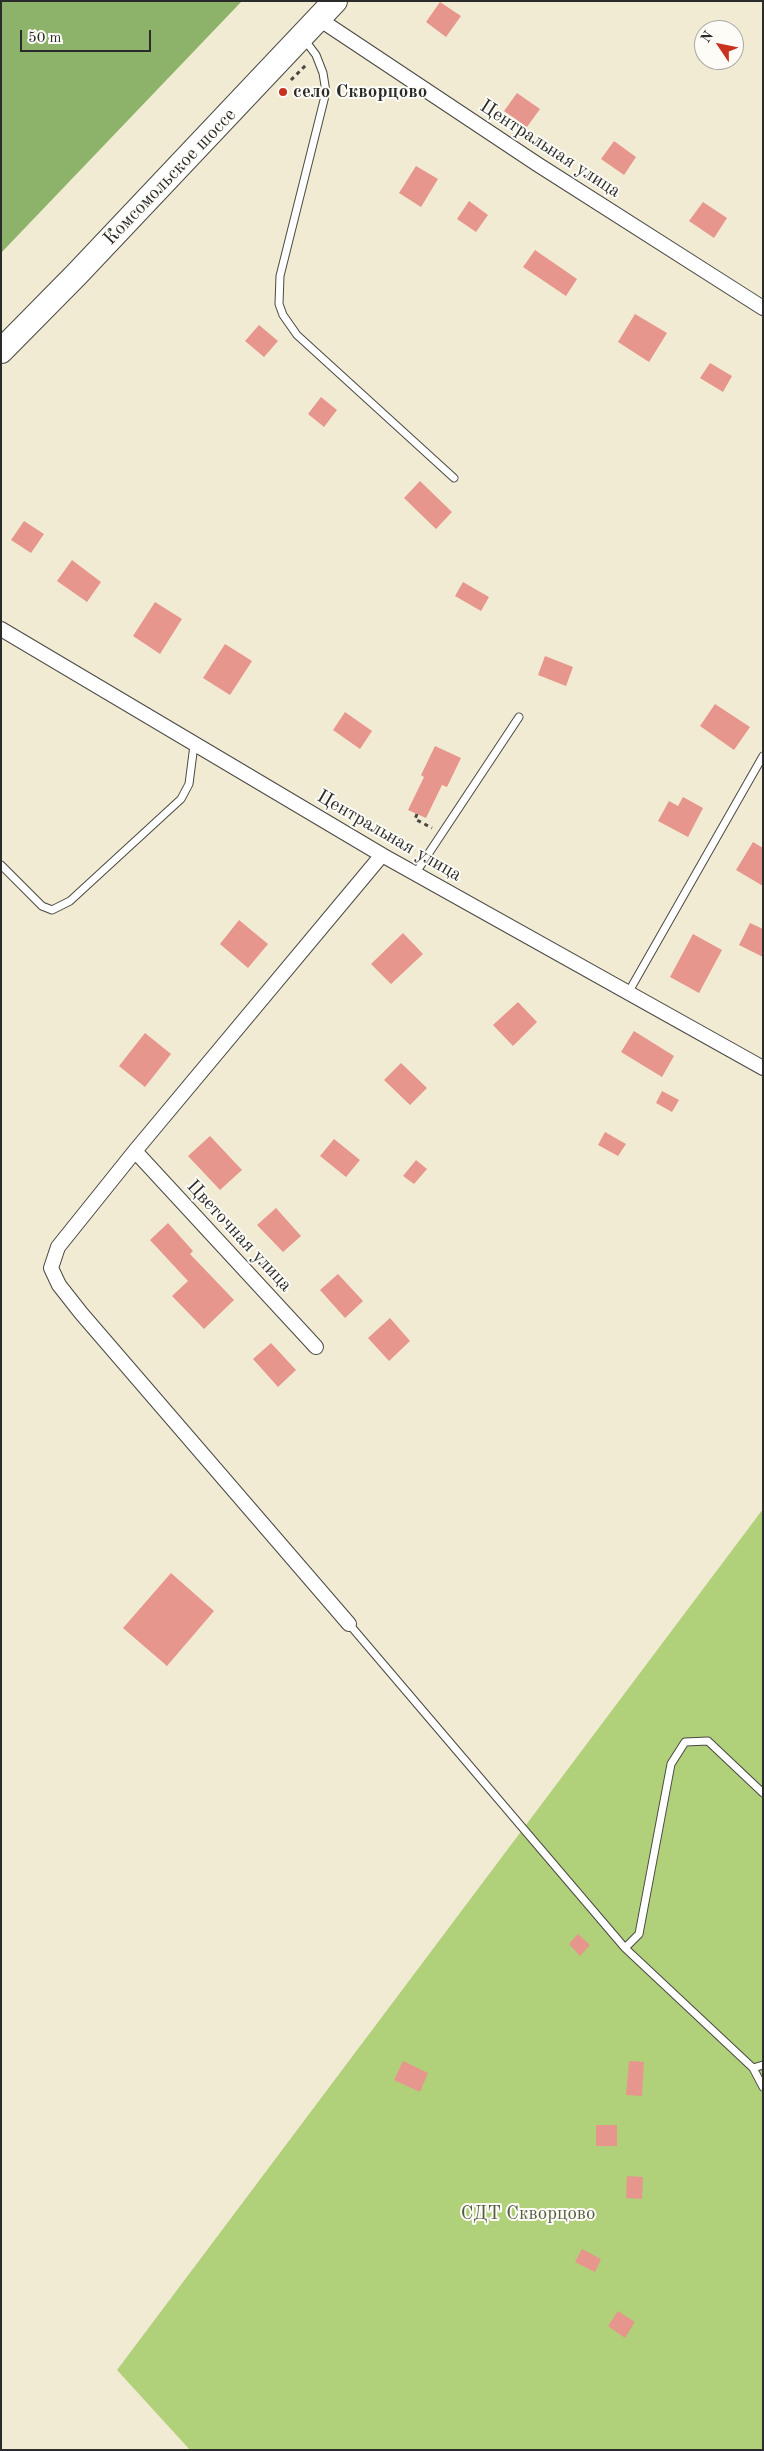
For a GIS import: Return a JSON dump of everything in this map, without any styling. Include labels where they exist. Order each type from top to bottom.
[{"type":"highway","name":"Комсомольское шоссе","points":[[1,350],[77,274],[335,1]]},
{"type":"street","name":"Центральная улица","points":[[318,19],[537,164],[763,308]]},
{"type":"street","name":"Центральная улица","points":[[1,629],[382,855],[763,1068]]},
{"type":"street","points":[[349,1624],[59,1285],[51,1268],[58,1247],[135,1150],[382,855]]},
{"type":"street","name":"Цветочная улица","points":[[135,1150],[316,1347]]},
{"type":"lane","points":[[302,37],[316,55],[324,73],[326,92],[280,276],[279,304],[283,315],[297,335],[454,478]]},
{"type":"lane","points":[[415,874],[519,717]]},
{"type":"lane","points":[[1,865],[42,906],[52,910],[70,901],[181,799],[189,784],[194,744]]},
{"type":"lane","points":[[628,993],[763,756]]},
{"type":"lane","points":[[349,1624],[625,1948],[752,2068],[763,2087]]},
{"type":"lane","points":[[625,1948],[639,1934],[672,1764],[685,1742],[708,1741],[763,1794]]},
{"type":"lane","points":[[752,2068],[763,2065]]},
{"type":"path","points":[[417,814],[415,819],[442,834]]},
{"type":"green space","points":[[1,1],[242,1],[1,253]]},
{"type":"green space","name":"СДТ Скворцово","points":[[763,1509],[763,2450],[190,2450],[117,2370]]},
{"type":"building","points":[[440,2],[461,16],[446,37],[426,22]]},
{"type":"building","points":[[517,93],[540,109],[527,127],[504,111]]},
{"type":"building","points":[[614,141],[636,157],[624,175],[601,159]]},
{"type":"building","points":[[416,166],[438,179],[421,207],[399,193]]},
{"type":"building","points":[[469,201],[488,215],[476,232],[457,219]]},
{"type":"building","points":[[703,202],[727,218],[714,238],[689,221]]},
{"type":"building","points":[[535,250],[577,279],[566,296],[523,267]]},
{"type":"building","points":[[635,314],[667,333],[649,362],[618,342]]},
{"type":"building","points":[[259,325],[278,341],[264,357],[245,341]]},
{"type":"building","points":[[710,363],[732,376],[723,392],[700,378]]},
{"type":"building","points":[[321,397],[337,410],[324,427],[308,414]]},
{"type":"building","points":[[420,481],[452,512],[436,529],[404,498]]},
{"type":"building","points":[[24,521],[44,534],[31,553],[11,540]]},
{"type":"building","points":[[72,560],[101,582],[87,602],[57,581]]},
{"type":"building","points":[[463,582],[489,597],[481,611],[455,596]]},
{"type":"building","points":[[155,602],[182,619],[160,654],[133,636]]},
{"type":"building","points":[[225,644],[252,661],[230,695],[203,678]]},
{"type":"building","points":[[545,656],[573,667],[566,686],[538,675]]},
{"type":"building","points":[[715,704],[750,727],[734,750],[700,726]]},
{"type":"building","points":[[345,712],[372,731],[360,749],[333,730]]},
{"type":"building","points":[[435,746],[461,758],[447,787],[442,785],[426,818],[408,810],[424,777],[421,775]]},
{"type":"building","points":[[683,797],[703,808],[688,837],[658,821],[669,801],[678,806]]},
{"type":"building","points":[[753,842],[763,848],[763,886],[736,870]]},
{"type":"building","points":[[239,920],[268,944],[248,968],[220,944]]},
{"type":"building","points":[[750,923],[763,929],[763,957],[739,945]]},
{"type":"building","points":[[403,933],[423,954],[391,984],[371,964]]},
{"type":"building","points":[[693,934],[722,950],[699,993],[670,977]]},
{"type":"building","points":[[518,1002],[537,1022],[513,1046],[493,1025]]},
{"type":"building","points":[[634,1031],[674,1056],[662,1077],[621,1052]]},
{"type":"building","points":[[145,1033],[171,1054],[145,1087],[119,1066]]},
{"type":"building","points":[[401,1063],[427,1088],[410,1105],[384,1080]]},
{"type":"building","points":[[662,1091],[679,1100],[672,1112],[656,1103]]},
{"type":"building","points":[[605,1132],[626,1144],[618,1156],[598,1145]]},
{"type":"building","points":[[210,1136],[242,1170],[220,1190],[188,1156]]},
{"type":"building","points":[[334,1139],[360,1160],[346,1177],[320,1156]]},
{"type":"building","points":[[416,1160],[427,1169],[414,1184],[403,1176]]},
{"type":"building","points":[[276,1208],[301,1236],[283,1252],[257,1225]]},
{"type":"building","points":[[168,1223],[193,1251],[190,1254],[234,1300],[204,1329],[172,1296],[188,1281],[150,1240]]},
{"type":"building","points":[[338,1274],[363,1301],[345,1318],[320,1290]]},
{"type":"building","points":[[390,1318],[410,1341],[389,1361],[368,1338]]},
{"type":"building","points":[[271,1343],[296,1370],[278,1387],[253,1359]]},
{"type":"building","points":[[171,1573],[214,1611],[167,1666],[123,1628]]},
{"type":"building","points":[[578,1934],[590,1945],[580,1956],[569,1944]]},
{"type":"building","points":[[403,2061],[428,2073],[420,2092],[394,2080]]},
{"type":"building","points":[[629,2061],[644,2062],[642,2096],[626,2095]]},
{"type":"building","points":[[596,2125],[617,2125],[617,2146],[596,2146]]},
{"type":"building","points":[[627,2176],[643,2177],[642,2199],[626,2198]]},
{"type":"building","points":[[582,2249],[601,2259],[595,2272],[575,2262]]},
{"type":"building","points":[[618,2311],[635,2322],[625,2338],[608,2326]]},
{"type":"place","name":"село Скворцово","points":[[283,92]]}]
